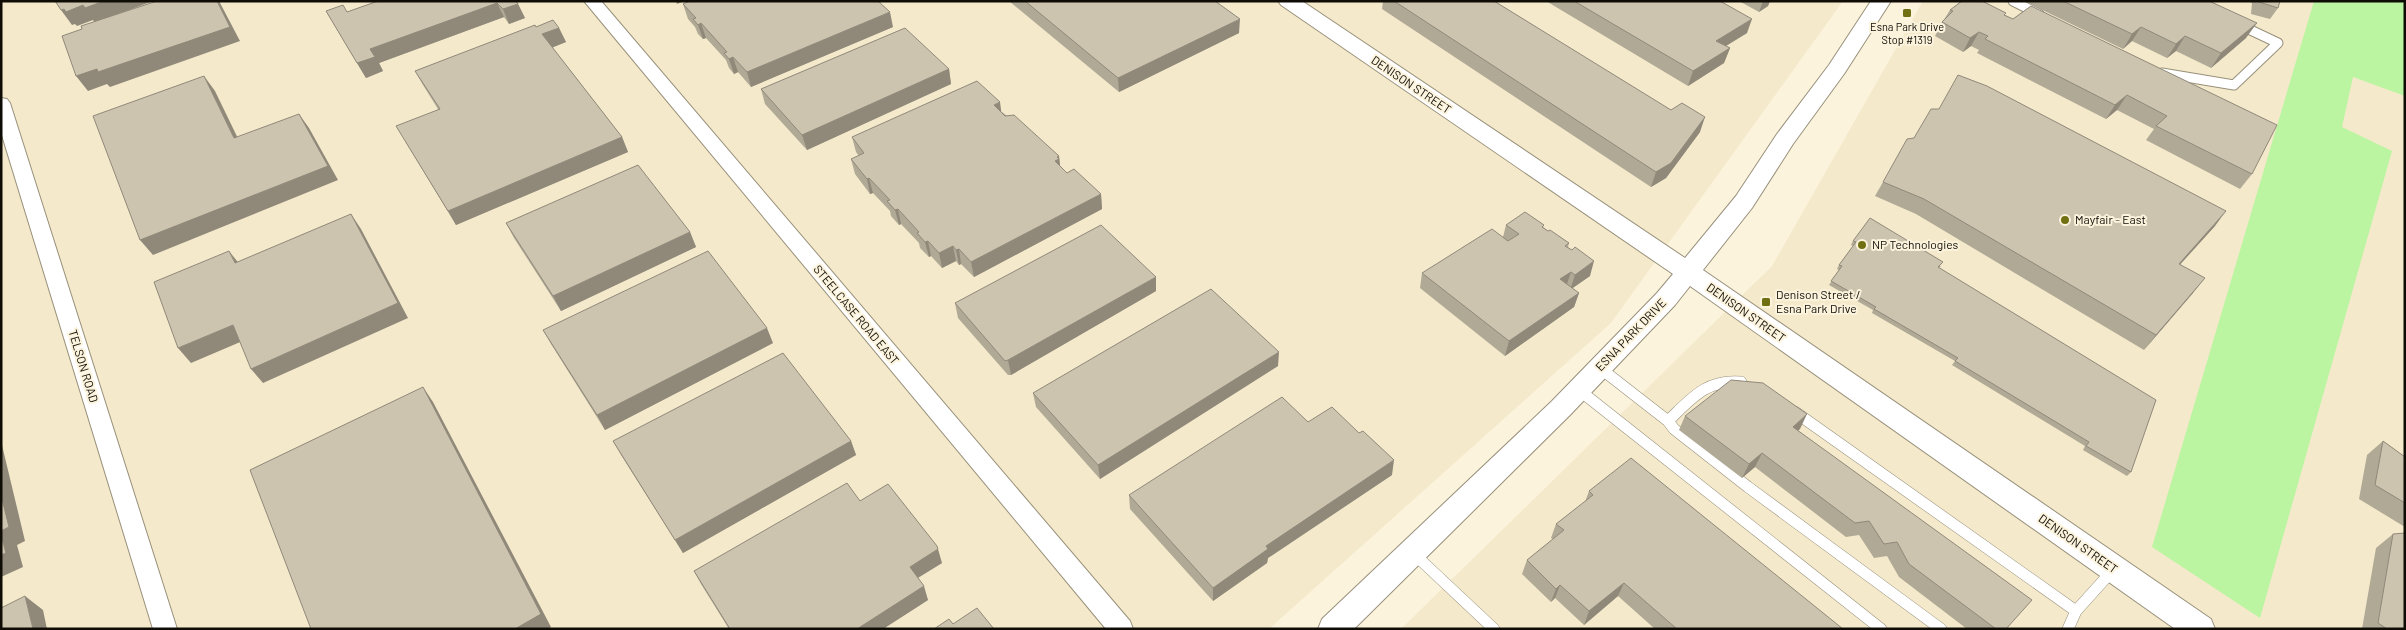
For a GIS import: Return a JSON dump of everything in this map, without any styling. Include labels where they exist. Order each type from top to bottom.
[{"type":"street","name":"STEELCASE ROAD EAST","points":[[592,1],[1121,629]]},
{"type":"street","name":"DENISON STREET","points":[[1288,1],[1688,272],[2200,629]]},
{"type":"street","name":"ESNA PARK DRIVE","points":[[1333,629],[1579,390],[1666,300],[1744,202],[1785,138],[1837,69],[1881,1]]},
{"type":"street","name":"TELSON ROAD","points":[[1,102],[165,629]]},
{"type":"lane","points":[[2013,1],[2049,18]]},
{"type":"lane","points":[[2156,70],[2165,74],[2234,85],[2278,43],[2234,22]]},
{"type":"lane","points":[[1600,368],[1748,487],[1941,629]]},
{"type":"lane","points":[[1668,421],[1704,388],[1716,382],[1732,381],[1749,384]]},
{"type":"lane","points":[[1579,390],[1881,629]]},
{"type":"lane","points":[[1789,408],[2076,611]]},
{"type":"lane","points":[[1412,552],[1494,629]]},
{"type":"lane","points":[[2068,629],[2076,611],[2114,569]]},
{"type":"shaded area","points":[[1,1],[1843,1],[1611,323],[1269,629],[1,629]]},
{"type":"shaded area","points":[[1923,1],[2405,1],[2405,629],[1401,629],[1772,266]]},
{"type":"green space","points":[[2314,1],[2405,1],[2405,96],[2353,77],[2342,127],[2392,151],[2260,618],[2152,547]]},
{"type":"building","points":[[55,1],[104,1],[85,8],[83,5],[66,12],[64,9],[61,10]]},
{"type":"building","points":[[157,1],[217,1],[230,27],[98,72],[97,69],[76,76],[62,36],[82,29],[81,26]]},
{"type":"building","points":[[378,1],[516,1],[518,4],[503,9],[497,3],[370,49],[375,57],[357,63],[326,11],[343,5],[347,12]]},
{"type":"building","points":[[690,1],[878,1],[890,12],[747,72],[733,57],[729,59],[724,53],[727,52],[701,23],[698,25],[693,19],[696,18],[683,4]]},
{"type":"building","points":[[1025,1],[1215,1],[1240,19],[1118,78]]},
{"type":"building","points":[[1394,1],[1494,1],[1671,110],[1682,103],[1705,117],[1671,163],[1656,172]]},
{"type":"building","points":[[1574,1],[1720,1],[1752,19],[1716,41],[1730,48],[1693,71]]},
{"type":"building","points":[[1962,1],[1982,1],[2006,13],[2004,15],[2013,19],[2031,6],[2277,125],[2252,174],[2156,126],[2167,116],[2127,95],[2115,105],[1985,39],[1988,36],[1979,32],[1970,38],[1942,22],[1953,11],[1950,10]]},
{"type":"building","points":[[2063,1],[2209,1],[2257,23],[2221,53],[2185,36],[2176,44],[2141,27],[2132,34]]},
{"type":"building","points":[[2259,1],[2280,1],[2278,8]]},
{"type":"building","points":[[553,20],[559,28],[542,34],[622,137],[448,211],[396,126],[440,109],[415,71],[535,25],[536,27]]},
{"type":"building","points":[[905,28],[949,69],[802,135],[761,89]]},
{"type":"building","name":"Mayfair - East","points":[[1958,75],[1987,86],[2226,211],[2179,264],[2205,278],[2156,335],[1924,199],[1883,182],[1907,139],[1914,138],[1931,109],[1939,109]]},
{"type":"building","points":[[204,76],[234,138],[299,114],[328,166],[140,240],[93,116]]},
{"type":"building","points":[[977,81],[1000,102],[994,105],[1005,116],[1014,115],[1059,156],[1057,157],[1059,159],[1055,161],[1067,173],[1074,169],[1101,194],[971,262],[959,249],[956,250],[953,246],[939,253],[928,241],[925,242],[917,233],[919,232],[898,209],[895,210],[887,201],[890,200],[869,178],[867,179],[851,159],[864,153],[852,137]]},
{"type":"building","points":[[638,165],[690,232],[553,296],[506,223]]},
{"type":"building","points":[[1525,212],[1544,225],[1542,227],[1569,243],[1565,246],[1572,250],[1575,247],[1594,261],[1575,275],[1571,272],[1560,279],[1579,293],[1509,341],[1422,273],[1492,229],[1508,241],[1519,234],[1506,225]]},
{"type":"building","points":[[351,214],[398,303],[251,369],[233,325],[178,348],[154,282],[229,251],[235,263]]},
{"type":"building","points":[[1870,218],[1943,262],[1938,267],[2156,400],[2131,472],[2086,446],[2089,442],[1955,361],[1958,358],[1874,309],[1876,307],[1831,281],[1842,266],[1839,265],[1856,242],[1853,241]]},
{"type":"building","points":[[1101,225],[1156,277],[1005,361],[955,303]]},
{"type":"building","points":[[708,251],[767,328],[597,415],[543,330]]},
{"type":"building","points":[[1211,289],[1279,352],[1098,465],[1033,393]]},
{"type":"building","points":[[783,353],[851,441],[675,540],[613,441]]},
{"type":"building","points":[[1731,380],[1763,383],[1807,414],[1793,427],[2032,600],[2006,629],[1996,629],[1909,564],[1897,542],[1884,544],[1869,521],[1855,523],[1762,453],[1749,464],[1685,416]]},
{"type":"building","points":[[423,387],[541,614],[515,629],[311,629],[250,470]]},
{"type":"building","points":[[1282,397],[1308,422],[1332,407],[1359,433],[1363,431],[1394,460],[1266,546],[1268,549],[1213,588],[1129,495]]},
{"type":"building","points":[[2383,441],[2405,457],[2405,503],[2375,485]]},
{"type":"building","points":[[1631,458],[1843,629],[1677,629],[1624,583],[1589,611],[1560,585],[1556,589],[1527,560],[1564,530],[1556,524],[1593,495],[1589,491]]},
{"type":"building","points":[[847,483],[860,501],[888,484],[937,546],[938,549],[910,567],[924,586],[857,629],[730,629],[694,571]]},
{"type":"building","points":[[1,495],[9,527],[1,531]]},
{"type":"building","points":[[2405,533],[2405,629],[2387,629],[2378,623],[2393,534]]},
{"type":"building","points":[[1,535],[6,553],[1,555]]},
{"type":"building","points":[[25,596],[33,629],[1,629],[1,608]]},
{"type":"building","points":[[977,608],[994,629],[934,629],[949,619],[953,624]]},
{"type":"place","name":"Esna Park Drive Stop #1319","points":[[1907,13]]},
{"type":"place","name":"Mayfair - East","points":[[2065,220]]},
{"type":"place","name":"NP Technologies","points":[[1862,245]]},
{"type":"place","name":"Denison Street / Esna Park Drive","points":[[1766,302]]}]
